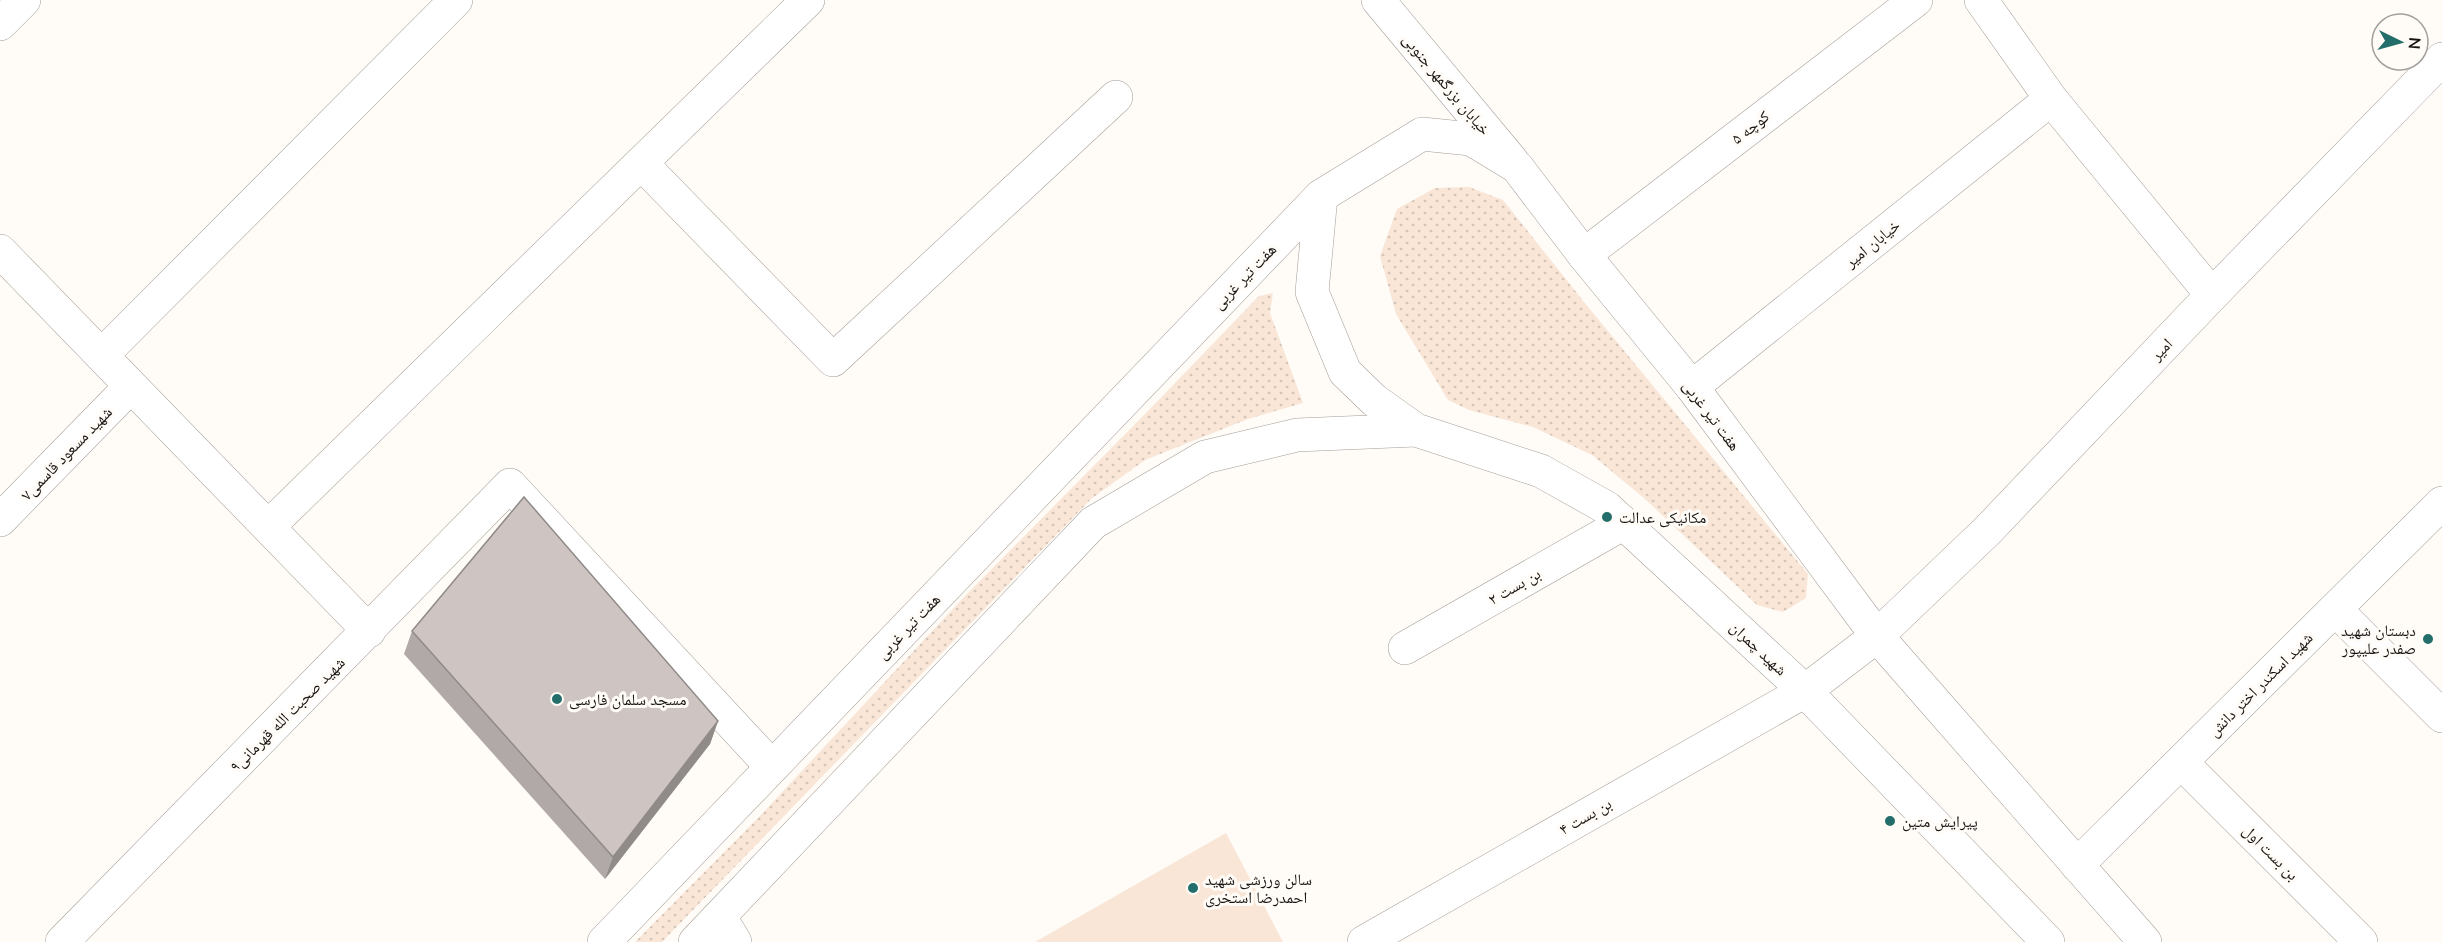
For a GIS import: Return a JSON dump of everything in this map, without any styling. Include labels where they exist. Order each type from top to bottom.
[{"type":"street","points":[[0,24],[24,0]]},
{"type":"street","points":[[268,528],[808,0]]},
{"type":"street","name":"خیابان بزرگمهر جنوبی","points":[[1378,0],[1516,167]]},
{"type":"street","name":"کوچه ۵","points":[[1584,255],[1916,0]]},
{"type":"street","points":[[1981,0],[2051,99],[2212,295]]},
{"type":"street","points":[[102,355],[436,7]]},
{"type":"street","name":"امیر","points":[[1805,691],[1877,636],[1987,531],[2442,59]]},
{"type":"street","points":[[641,163],[832,360],[1116,97]]},
{"type":"street","name":"خیابان امیر","points":[[1692,387],[2051,99]]},
{"type":"street","name":"هفت تیر غربی","points":[[604,942],[1321,196],[1422,134],[1471,139],[1516,167],[1584,255],[1692,387],[1877,636]]},
{"type":"street","points":[[1321,196],[1312,292],[1316,302],[1345,372],[1374,400],[1416,430]]},
{"type":"street","points":[[0,250],[369,631]]},
{"type":"street","name":"شهید مسعود قاسمی۷","points":[[0,520],[131,386]]},
{"type":"street","points":[[695,942],[727,929],[1093,523],[1205,457],[1297,435],[1416,430]]},
{"type":"street","name":"شهید چمران","points":[[1416,430],[1541,471],[1607,508],[1805,691],[2048,942]]},
{"type":"street","name":"شهید صحبت الله قهرمانی۹","points":[[63,942],[510,485],[772,767]]},
{"type":"street","name":"شهید اسکندر اختر دانش","points":[[2078,865],[2442,503]]},
{"type":"street","name":"بن بست ۲","points":[[1405,648],[1624,523]]},
{"type":"street","points":[[2335,609],[2442,716]]},
{"type":"street","points":[[1877,636],[2145,942]]},
{"type":"street","name":"بن بست ۴","points":[[1364,942],[1805,691]]},
{"type":"street","name":"بن بست اول","points":[[2181,762],[2361,942]]},
{"type":"shaded area","points":[[1469,187],[1503,200],[1808,574],[1806,598],[1783,612],[1757,605],[1644,498],[1592,455],[1533,427],[1469,410],[1448,400],[1396,314],[1380,256],[1397,209],[1435,188]]},
{"type":"shaded area","points":[[1273,293],[1270,313],[1303,403],[1248,419],[1145,460],[1091,499],[662,942],[635,942],[758,818],[965,596],[1259,296]]},
{"type":"shaded area","name":"سالن ورزشی شهید احمدرضا استخری","points":[[1226,833],[1283,942],[1035,942]]},
{"type":"building","name":"مسجد سلمان فارسی","points":[[524,497],[718,721],[613,857],[412,631]]},
{"type":"place","name":"مکانیکی عدالت","points":[[1607,517]]},
{"type":"place","name":"دبستان شهید صفدر علیپور","points":[[2428,639]]},
{"type":"place","name":"مسجد سلمان فارسی","points":[[557,699]]},
{"type":"place","name":"پیرایش متین","points":[[1890,821]]},
{"type":"place","name":"سالن ورزشی شهید احمدرضا استخری","points":[[1193,888]]}]
